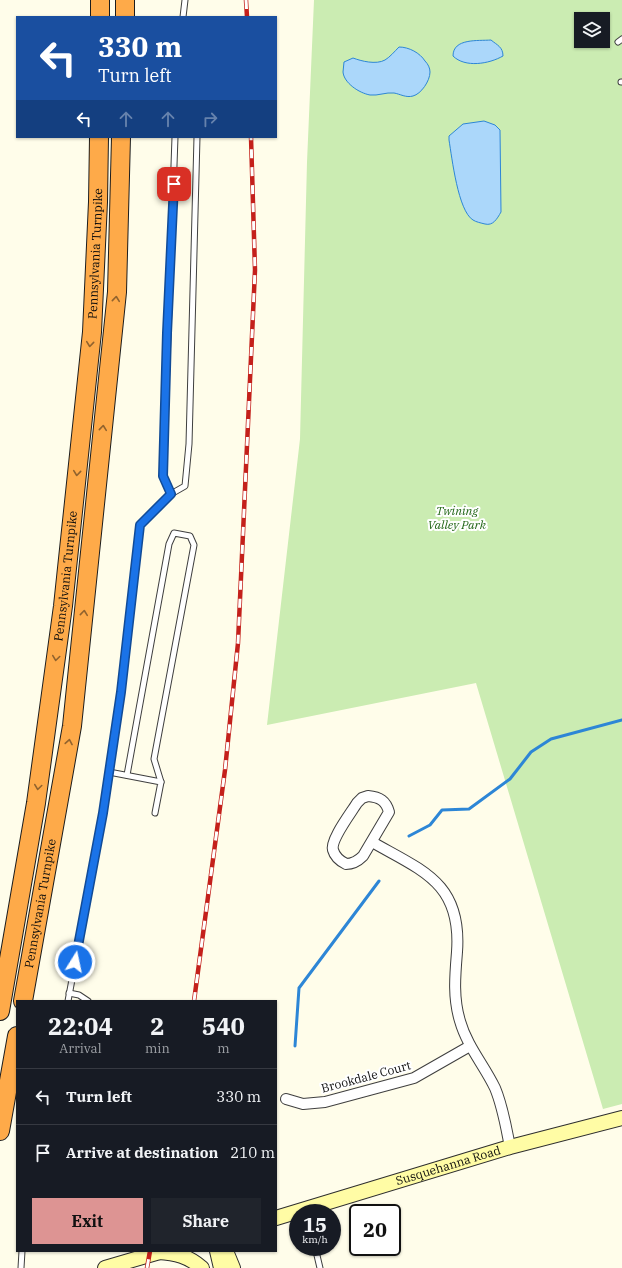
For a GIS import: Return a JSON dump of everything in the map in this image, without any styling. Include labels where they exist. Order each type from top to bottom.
[{"type":"highway","points":[[100,0],[100,16]]},
{"type":"highway","points":[[125,0],[125,16]]},
{"type":"highway","name":"Pennsylvania Turnpike","points":[[0,1011],[36,802],[64,606],[92,332],[98,202],[99,138]]},
{"type":"highway","name":"Pennsylvania Turnpike","points":[[23,1000],[72,726],[117,292],[121,138]]},
{"type":"highway","points":[[0,1131],[16,1042]]},
{"type":"main road","name":"Susquehanna Road","points":[[327,1204],[510,1147],[622,1118]]},
{"type":"main road","name":"Susquehanna Road","points":[[277,1218],[289,1215]]},
{"type":"main road","points":[[105,1268],[160,1252],[184,1256],[202,1268]]},
{"type":"main road","points":[[217,1252],[221,1268]]},
{"type":"main road","points":[[226,1252],[233,1268]]},
{"type":"street","points":[[368,796],[375,796],[383,800],[389,812],[372,842],[358,861],[351,864],[346,864],[340,861],[333,850],[333,842],[357,803],[362,798],[368,796]]},
{"type":"street","points":[[372,842],[428,874],[442,888],[452,905],[455,914],[458,941],[454,989],[457,1011],[464,1036],[487,1073],[495,1090],[501,1107],[510,1147]]},
{"type":"street","name":"Brookdale Court","points":[[286,1100],[303,1104],[325,1102],[414,1078],[470,1046]]},
{"type":"lane","points":[[183,16],[185,0]]},
{"type":"lane","points":[[171,494],[163,476],[175,138]]},
{"type":"lane","points":[[68,1000],[103,813],[121,692],[140,525],[171,494],[185,486],[189,444],[197,138]]},
{"type":"lane","points":[[127,775],[169,544],[174,534],[190,536],[194,545],[154,760],[161,782],[155,813]]},
{"type":"lane","points":[[109,772],[161,782]]},
{"type":"lane","points":[[69,993],[79,995],[86,1000]]},
{"type":"lane","points":[[21,1268],[22,1252]]},
{"type":"lane","points":[[317,1256],[320,1268]]},
{"type":"green space","name":"Twining Valley Park","points":[[314,0],[622,0],[622,1104],[603,1109],[476,683],[267,725],[300,439],[307,162]]},
{"type":"water","points":[[491,40],[501,48],[503,56],[491,61],[477,64],[458,60],[453,56],[454,50],[462,43]]},
{"type":"water","points":[[399,47],[410,49],[417,53],[427,63],[429,68],[430,76],[427,83],[416,95],[408,97],[391,93],[370,95],[357,90],[346,80],[343,72],[344,62],[353,58],[369,62],[385,60]]},
{"type":"water","points":[[484,121],[495,125],[500,130],[501,212],[490,224],[473,220],[463,206],[456,183],[449,140],[449,136],[463,124]]},
{"type":"waterway","points":[[409,836],[430,825],[442,810],[469,809],[510,779],[531,752],[551,739],[622,720]]},
{"type":"waterway","points":[[295,1046],[299,988],[379,881]]},
{"type":"railway","points":[[246,0],[247,16]]},
{"type":"railway","points":[[194,1000],[225,770],[238,643],[255,270],[251,138]]},
{"type":"railway","points":[[147,1268],[150,1252]]},
{"type":"route","points":[[75,962],[103,813],[121,692],[140,525],[171,494],[163,476],[167,333],[174,184]]}]
